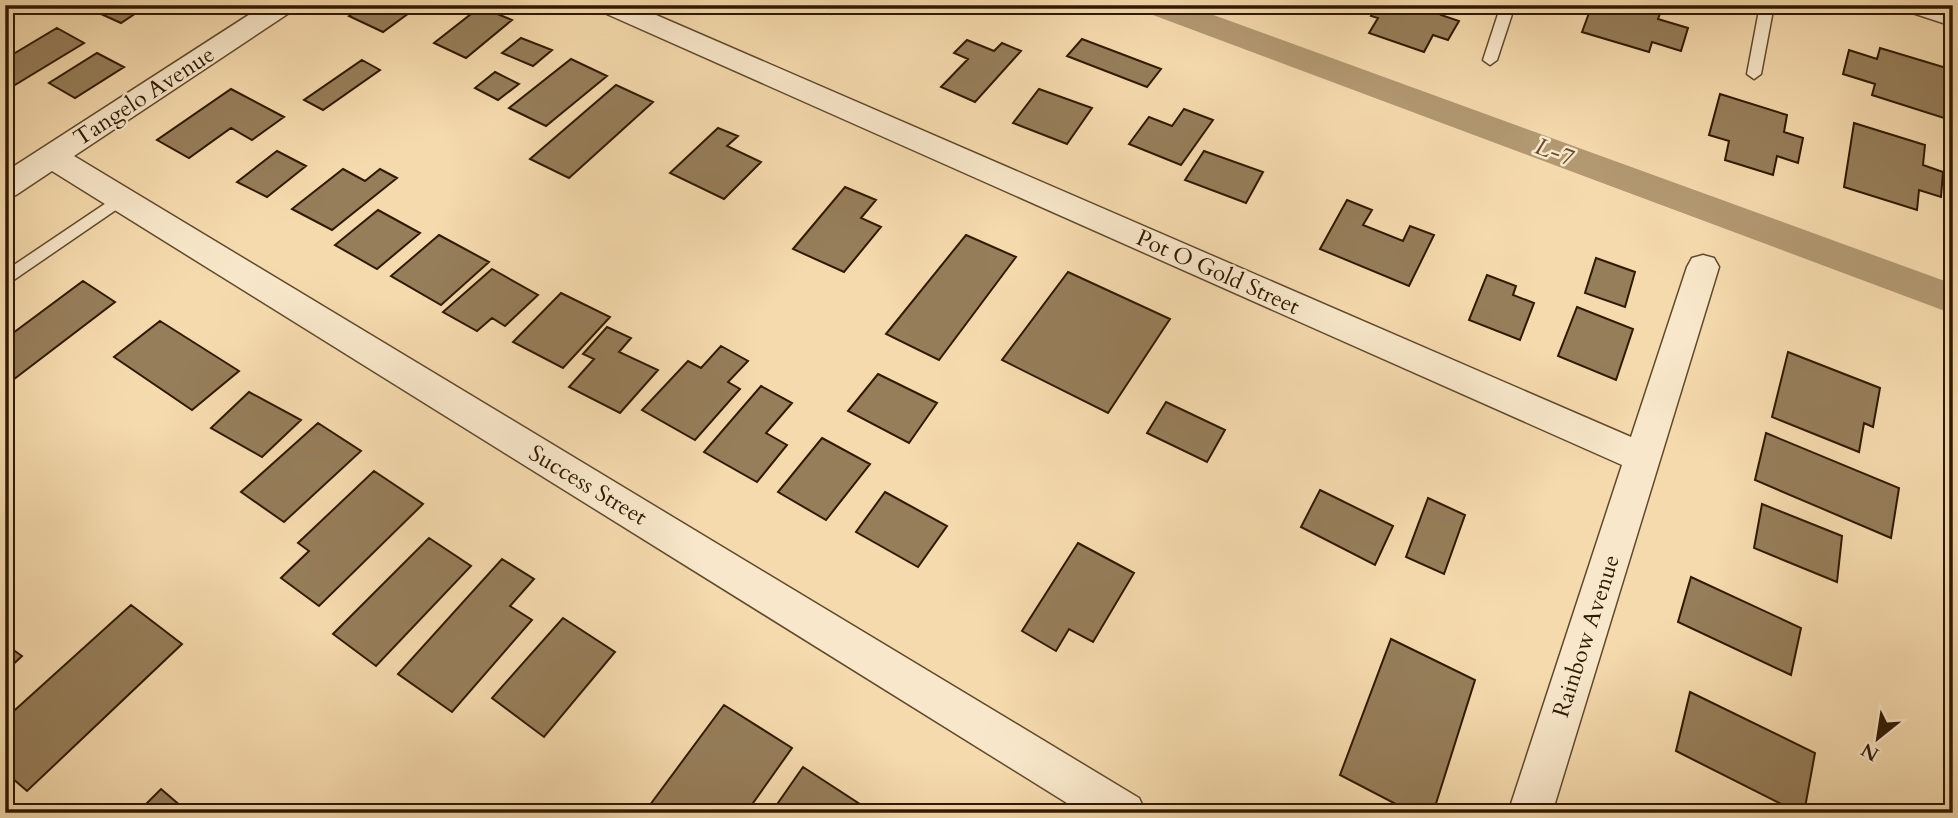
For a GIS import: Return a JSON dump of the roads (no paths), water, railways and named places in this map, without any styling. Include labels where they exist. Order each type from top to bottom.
[{"type":"street","name":"Tangelo Avenue","points":[[5,187],[283,5]]},
{"type":"street","name":"Pot O Gold Street","points":[[609,5],[1643,458]]},
{"type":"street","name":"Success Street","points":[[52,157],[1124,813]]},
{"type":"street","points":[[1643,458],[1703,267]]},
{"type":"street","name":"Rainbow Avenue","points":[[1530,813],[1643,458]]},
{"type":"lane","points":[[1490,60],[1508,5]]},
{"type":"lane","points":[[1754,74],[1766,5]]},
{"type":"lane","points":[[1894,5],[1948,20]]},
{"type":"lane","points":[[5,280],[121,199]]},
{"type":"waterway","name":"L-7","points":[[1156,5],[1953,299]]}]
